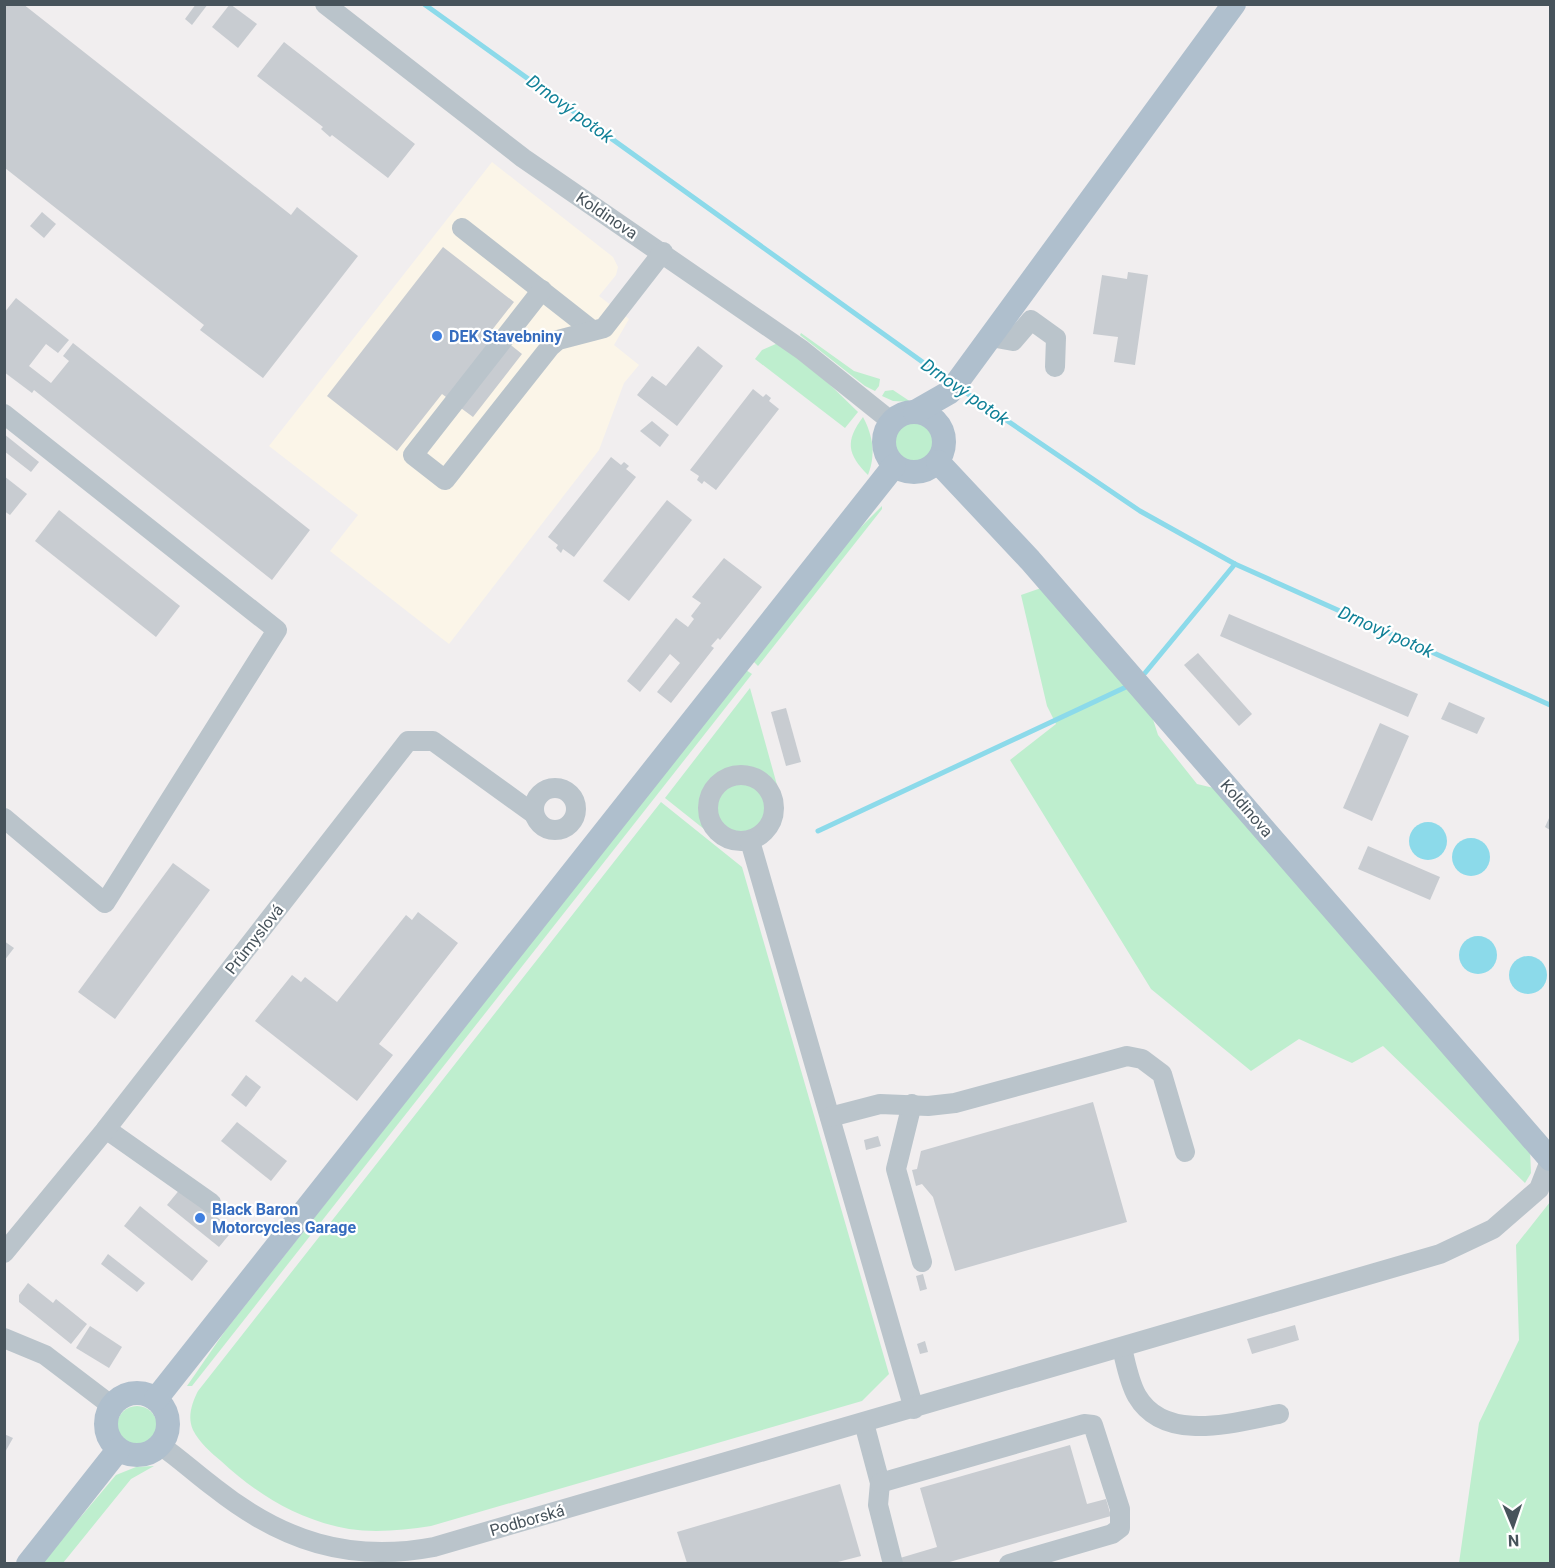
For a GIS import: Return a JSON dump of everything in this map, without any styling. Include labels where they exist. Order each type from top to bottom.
[{"type":"main road","points":[[941,428],[946,397],[1234,4]]},
{"type":"main road","points":[[915,412],[930,417],[941,428],[945,439],[944,452],[938,462],[922,472],[912,473],[894,466],[884,449],[884,439],[892,422],[899,416],[915,412],[946,397]]},
{"type":"main road","name":"Koldinova","points":[[938,462],[1030,560],[1551,1160]]},
{"type":"main road","points":[[156,1399],[894,466]]},
{"type":"main road","points":[[131,1394],[144,1394],[156,1399],[163,1407],[168,1419],[167,1433],[160,1445],[150,1453],[137,1456],[118,1450],[106,1430],[106,1417],[112,1406],[131,1394]]},
{"type":"main road","points":[[28,1563],[118,1450]]},
{"type":"street","name":"Koldinova","points":[[325,4],[523,158],[663,252],[802,350],[892,422]]},
{"type":"street","points":[[462,228],[592,330]]},
{"type":"street","points":[[542,290],[413,455],[445,480],[550,347],[558,340],[604,328],[663,252]]},
{"type":"street","points":[[991,337],[1013,341],[1031,320],[1056,338],[1055,367]]},
{"type":"street","points":[[4,414],[277,630],[105,903],[4,818]]},
{"type":"street","name":"Průmyslová","points":[[4,1253],[106,1129],[408,741],[433,741],[534,814]]},
{"type":"street","points":[[750,840],[914,1409]]},
{"type":"street","points":[[830,1117],[880,1104],[928,1106],[955,1103],[1127,1056],[1142,1059],[1162,1074],[1185,1152]]},
{"type":"street","points":[[912,1104],[896,1169],[922,1262]]},
{"type":"street","points":[[106,1129],[211,1203]]},
{"type":"street","name":"Podborská","points":[[160,1445],[255,1516],[300,1539],[338,1550],[376,1554],[434,1547],[1440,1254],[1493,1229],[1539,1189],[1551,1160]]},
{"type":"street","points":[[4,1338],[45,1355],[112,1406]]},
{"type":"street","points":[[1122,1348],[1138,1398],[1151,1414],[1166,1421],[1183,1425],[1202,1425],[1279,1414]]},
{"type":"street","points":[[864,1423],[880,1483],[878,1505],[893,1563]]},
{"type":"street","points":[[880,1483],[1084,1424],[1093,1425],[1120,1509],[1120,1528],[1112,1534],[1009,1563]]},
{"type":"shaded area","points":[[492,162],[613,257],[618,267],[616,275],[599,296],[629,319],[614,345],[639,365],[624,383],[599,450],[449,644],[330,551],[358,515],[269,446]]},
{"type":"green space","points":[[801,333],[854,371],[880,379],[879,386],[875,391],[865,386],[800,335]]},
{"type":"green space","points":[[778,343],[821,376],[858,412],[845,428],[755,359],[762,350]]},
{"type":"green space","points":[[893,390],[911,402],[893,401],[882,396],[885,391]]},
{"type":"green space","points":[[863,417],[872,445],[872,460],[868,475],[852,454],[851,447],[853,433]]},
{"type":"green space","points":[[913,423],[921,424],[927,429],[932,435],[932,451],[927,457],[921,462],[913,463],[905,462],[899,457],[894,451],[893,443],[894,435],[899,429],[905,424]]},
{"type":"green space","points":[[882,506],[882,509],[758,666],[753,661],[854,534]]},
{"type":"green space","points":[[1044,587],[1150,710],[1158,735],[1197,784],[1218,789],[1530,1150],[1531,1173],[1525,1183],[1383,1046],[1352,1063],[1299,1039],[1251,1071],[1151,989],[1010,760],[1056,724],[1047,706],[1021,595]]},
{"type":"green space","points":[[746,670],[752,674],[192,1386],[187,1386],[225,1331]]},
{"type":"green space","points":[[750,688],[777,785],[763,772],[747,766],[732,768],[718,774],[707,785],[701,799],[701,816],[709,833],[665,798]]},
{"type":"green space","points":[[737,783],[747,783],[760,790],[767,803],[767,813],[760,826],[747,833],[737,833],[728,829],[721,822],[717,813],[717,803],[721,794],[728,787]]},
{"type":"green space","points":[[661,802],[742,867],[889,1374],[862,1401],[431,1526],[369,1531],[349,1529],[313,1519],[280,1504],[249,1485],[198,1439],[193,1430],[190,1415],[198,1391]]},
{"type":"green space","points":[[1550,1202],[1550,1563],[1459,1563],[1479,1423],[1519,1340],[1516,1245]]},
{"type":"green space","points":[[137,1406],[145,1407],[151,1412],[156,1418],[156,1434],[151,1440],[145,1445],[137,1446],[129,1445],[123,1440],[118,1434],[117,1426],[118,1418],[123,1412],[129,1407]]},
{"type":"green space","points":[[154,1466],[131,1479],[63,1563],[41,1564],[116,1475],[136,1467]]},
{"type":"water","points":[[1428,822],[1442,827],[1447,841],[1442,855],[1428,860],[1414,855],[1409,841],[1414,827]]},
{"type":"water","points":[[1471,838],[1485,843],[1490,857],[1485,871],[1471,876],[1457,871],[1452,857],[1457,843]]},
{"type":"water","points":[[1478,936],[1492,941],[1497,955],[1492,969],[1478,974],[1464,969],[1459,955],[1464,941]]},
{"type":"water","points":[[1528,956],[1542,961],[1547,975],[1542,989],[1528,994],[1514,989],[1509,975],[1514,961]]},
{"type":"building","points":[[5,4],[23,4],[291,215],[297,207],[358,256],[263,378],[200,330],[204,325],[5,168]]},
{"type":"building","points":[[196,4],[208,4],[192,25],[185,19]]},
{"type":"building","points":[[230,4],[257,24],[238,48],[212,27]]},
{"type":"building","points":[[284,42],[415,144],[388,178],[332,135],[330,137],[321,129],[323,127],[257,76]]},
{"type":"building","points":[[42,212],[56,224],[44,238],[30,226]]},
{"type":"building","points":[[443,247],[514,302],[492,330],[522,354],[473,417],[442,394],[397,451],[327,396]]},
{"type":"building","points":[[1128,272],[1148,275],[1135,365],[1114,362],[1118,337],[1093,334],[1102,275],[1127,279]]},
{"type":"building","points":[[16,298],[69,340],[58,353],[46,344],[29,366],[51,383],[69,361],[63,356],[73,343],[310,530],[272,580],[34,390],[32,393],[4,372],[4,313]]},
{"type":"building","points":[[698,346],[723,366],[677,426],[637,395],[652,376],[666,386]]},
{"type":"building","points":[[753,389],[763,397],[766,394],[771,398],[769,401],[779,409],[716,490],[704,481],[702,484],[697,480],[699,476],[690,470]]},
{"type":"building","points":[[652,421],[669,435],[660,447],[640,431]]},
{"type":"building","points":[[4,434],[39,462],[31,472],[4,451]]},
{"type":"building","points":[[611,457],[621,465],[624,462],[629,466],[626,469],[636,477],[574,557],[563,549],[561,553],[556,548],[558,545],[548,537]]},
{"type":"building","points":[[4,476],[27,494],[10,515],[4,511]]},
{"type":"building","points":[[667,500],[692,520],[629,601],[603,581]]},
{"type":"building","points":[[59,510],[180,606],[156,637],[35,541]]},
{"type":"building","points":[[724,558],[762,587],[720,640],[718,638],[711,646],[714,648],[671,703],[657,692],[680,663],[670,654],[640,692],[627,681],[676,618],[688,627],[694,619],[691,616],[701,603],[692,597]]},
{"type":"building","points":[[1229,614],[1418,694],[1408,717],[1220,636]]},
{"type":"building","points":[[1198,653],[1252,714],[1239,726],[1184,665]]},
{"type":"building","points":[[1449,702],[1485,718],[1477,734],[1441,719]]},
{"type":"building","points":[[786,708],[801,762],[786,766],[771,712]]},
{"type":"building","points":[[1380,723],[1409,736],[1372,821],[1343,808]]},
{"type":"building","points":[[1550,816],[1550,830],[1545,827]]},
{"type":"building","points":[[1368,846],[1440,877],[1430,900],[1358,869]]},
{"type":"building","points":[[173,863],[210,890],[115,1019],[78,992]]},
{"type":"building","points":[[418,912],[458,943],[379,1044],[393,1055],[357,1101],[255,1021],[292,975],[301,982],[305,977],[337,1002],[406,915],[412,920]]},
{"type":"building","points":[[4,941],[14,948],[4,961]]},
{"type":"building","points":[[246,1075],[261,1087],[246,1107],[231,1095]]},
{"type":"building","points":[[1093,1102],[1127,1222],[955,1271],[933,1197],[922,1184],[916,1186],[912,1170],[917,1169],[921,1151]]},
{"type":"building","points":[[237,1122],[287,1161],[271,1181],[221,1141]]},
{"type":"building","points":[[878,1136],[881,1146],[866,1150],[864,1140]]},
{"type":"building","name":"Black Baron Motorcycles Garage","points":[[181,1188],[233,1230],[219,1247],[167,1205]]},
{"type":"building","points":[[140,1206],[208,1261],[192,1281],[124,1226]]},
{"type":"building","points":[[108,1254],[145,1283],[137,1292],[101,1264]]},
{"type":"building","points":[[923,1274],[927,1289],[920,1291],[916,1276]]},
{"type":"building","points":[[28,1283],[53,1303],[56,1299],[87,1324],[71,1344],[19,1302],[19,1295]]},
{"type":"building","points":[[1295,1325],[1299,1340],[1252,1354],[1247,1339]]},
{"type":"building","points":[[90,1326],[122,1347],[109,1368],[76,1348]]},
{"type":"building","points":[[925,1341],[928,1352],[920,1354],[917,1344]]},
{"type":"building","points":[[4,1434],[13,1438],[4,1454]]},
{"type":"building","points":[[1070,1445],[1087,1504],[1106,1499],[1111,1516],[946,1563],[902,1563],[900,1558],[937,1547],[920,1488]]},
{"type":"building","points":[[840,1484],[861,1556],[834,1563],[687,1563],[677,1532]]},
{"type":"waterway","name":"Drnový potok","points":[[424,4],[949,381]]},
{"type":"waterway","name":"Drnový potok","points":[[959,388],[1140,511],[1235,564],[1550,705]]},
{"type":"waterway","points":[[1145,673],[1235,564]]},
{"type":"waterway","points":[[818,831],[1126,687]]},
{"type":"place","name":"DEK Stavebniny","points":[[437,336]]},
{"type":"place","name":"Black Baron Motorcycles Garage","points":[[200,1218]]}]
